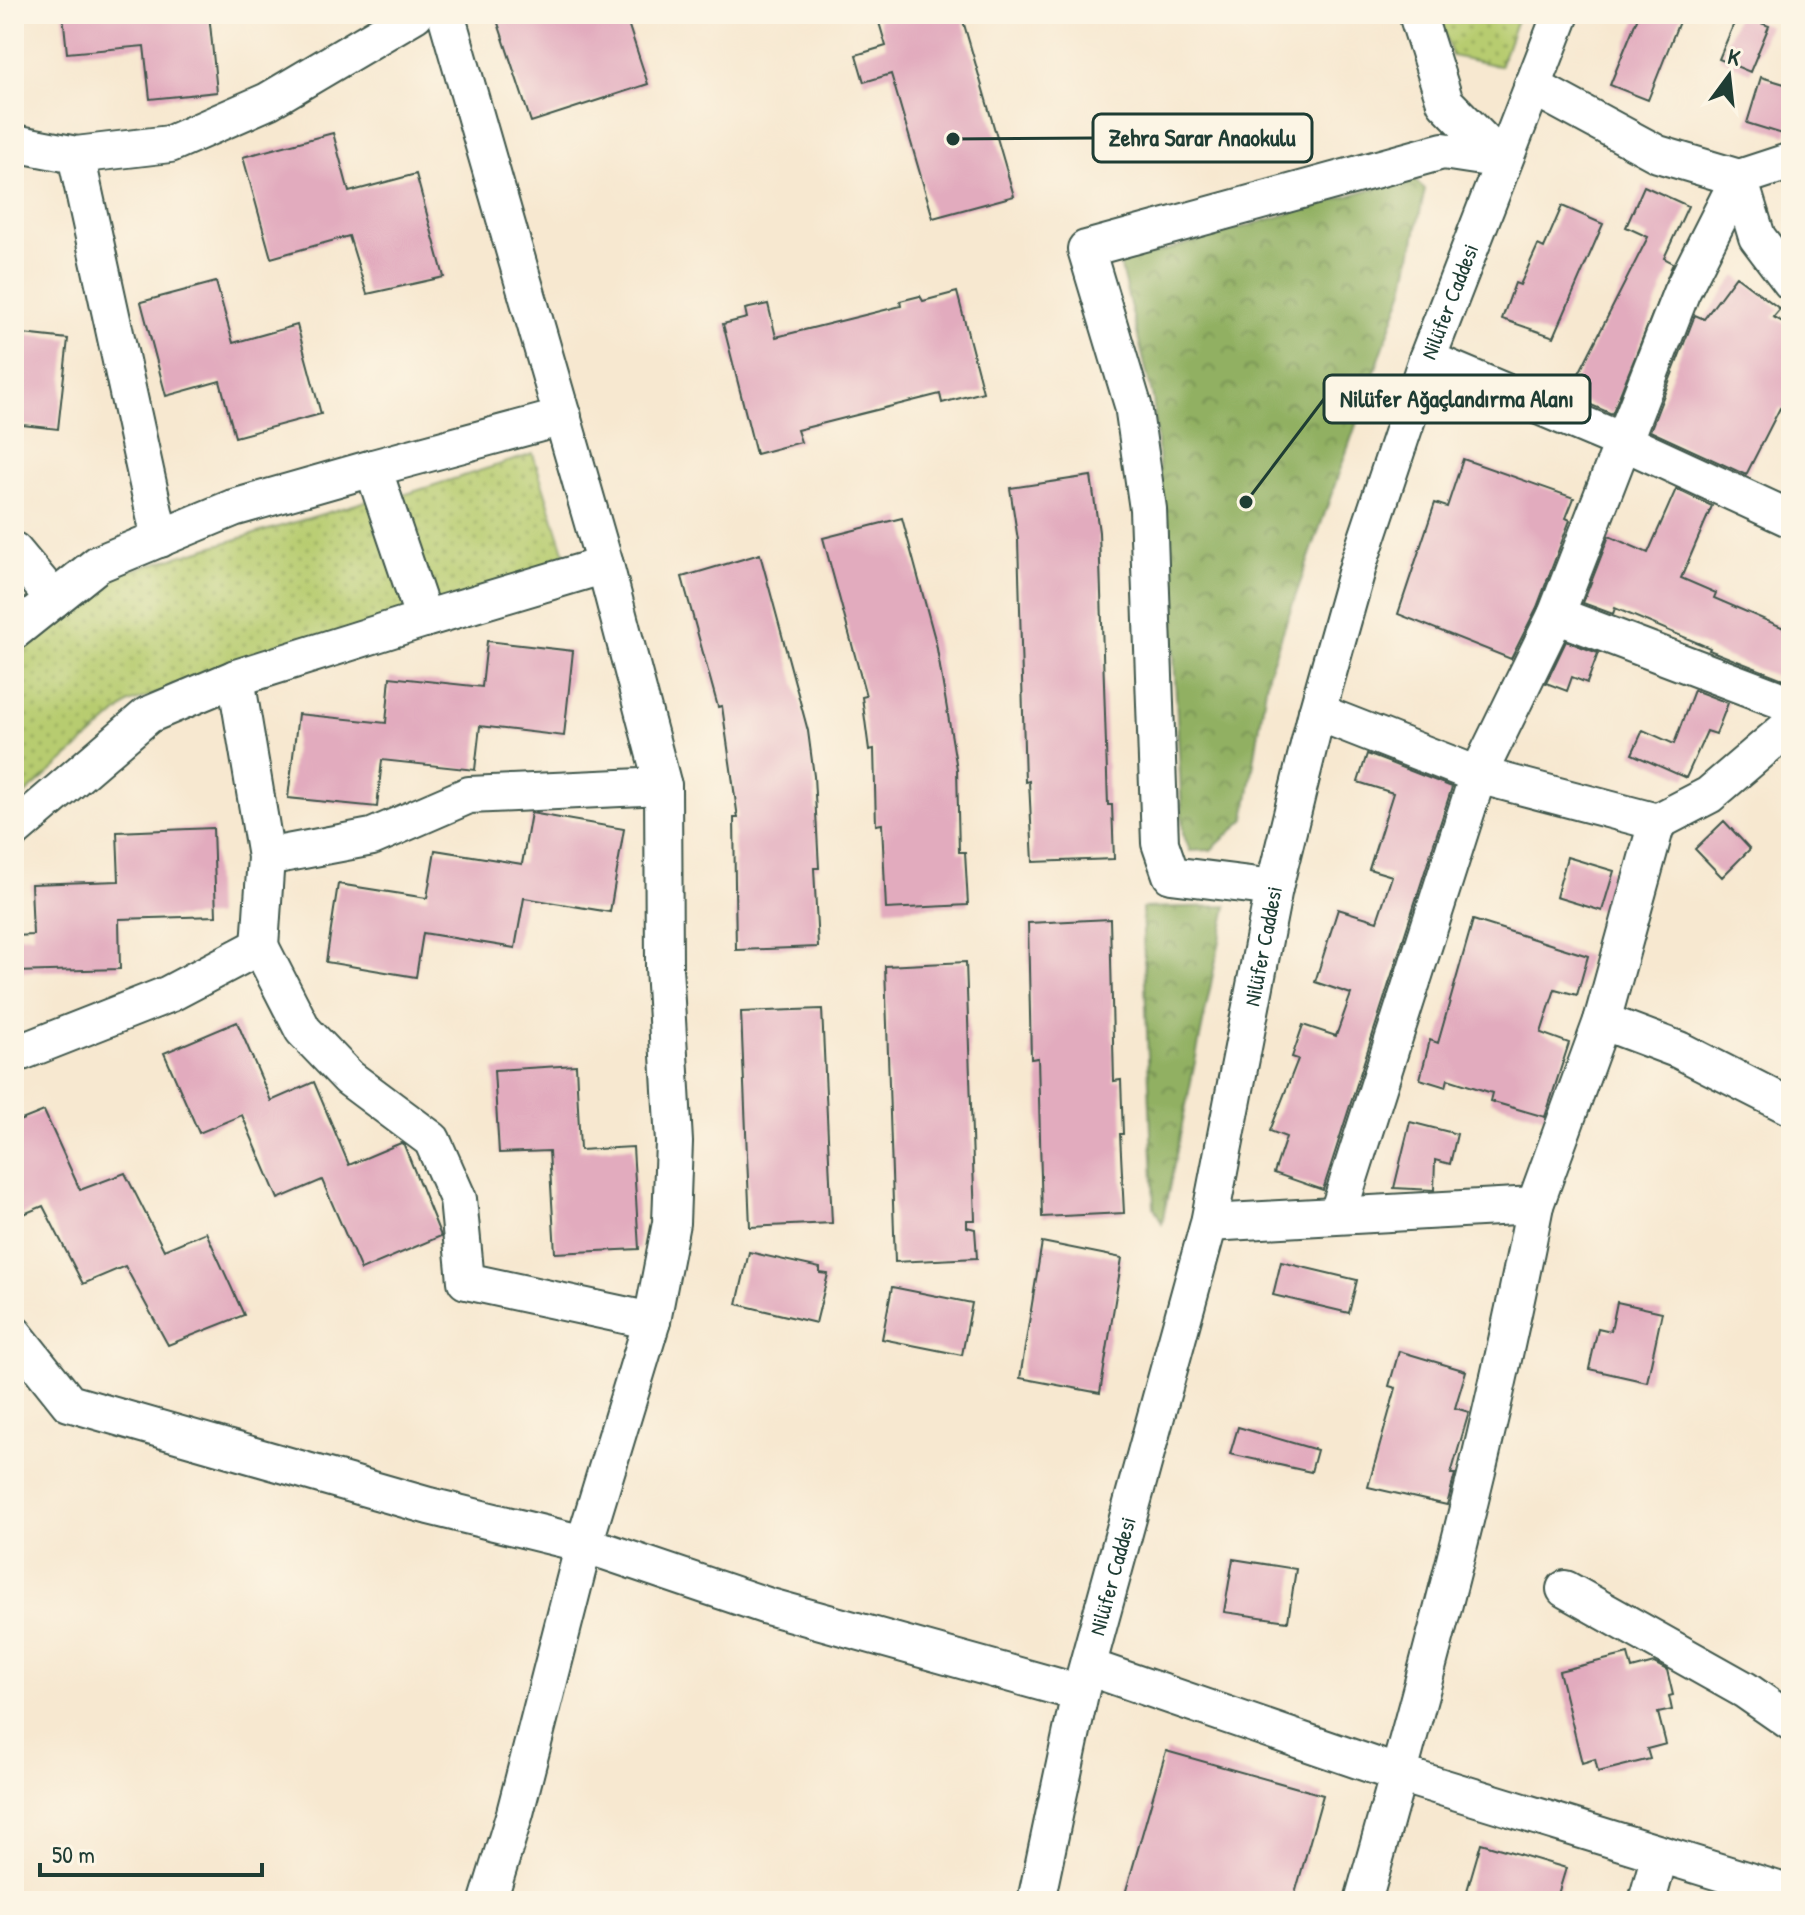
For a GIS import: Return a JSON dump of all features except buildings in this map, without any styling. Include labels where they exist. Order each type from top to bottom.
[{"type":"street","points":[[14,143],[76,155],[170,144],[268,101],[415,14]]},
{"type":"street","points":[[446,14],[605,565],[663,786],[664,967],[674,1142],[671,1223],[652,1321],[584,1544],[515,1813],[488,1901]]},
{"type":"street","points":[[1417,14],[1445,102],[1502,160]]},
{"type":"street","name":"Nilüfer Caddesi","points":[[1036,1901],[1084,1680],[1209,1223],[1274,888],[1317,712],[1360,559],[1427,359],[1561,14]]},
{"type":"street","points":[[1532,86],[1658,154],[1739,178],[1791,161]]},
{"type":"street","points":[[1274,888],[1171,875],[1160,843],[1148,509],[1133,405],[1086,249],[1443,151],[1502,160]]},
{"type":"street","points":[[76,155],[160,539]]},
{"type":"street","points":[[1739,178],[1757,237],[1791,282]]},
{"type":"street","points":[[1338,1213],[1478,775],[1556,615],[1681,293],[1739,178]]},
{"type":"street","points":[[1427,359],[1622,441],[1791,519]]},
{"type":"street","points":[[14,631],[98,564],[233,508],[563,417]]},
{"type":"street","points":[[373,468],[424,619]]},
{"type":"street","points":[[14,551],[54,599]]},
{"type":"street","points":[[14,830],[148,715],[236,678],[605,565]]},
{"type":"street","points":[[1556,615],[1791,704]]},
{"type":"street","points":[[236,678],[266,857],[260,946],[303,1030],[349,1078],[432,1140],[458,1199],[466,1281],[652,1321]]},
{"type":"street","points":[[1317,712],[1478,775],[1657,822],[1709,795],[1791,725]]},
{"type":"street","points":[[266,857],[372,837],[469,795],[663,786]]},
{"type":"street","points":[[1363,1901],[1399,1774],[1510,1336],[1535,1205],[1602,1021],[1657,822]]},
{"type":"street","points":[[14,1055],[169,994],[260,946]]},
{"type":"street","points":[[1602,1021],[1679,1050],[1791,1107]]},
{"type":"street","points":[[1209,1223],[1338,1213],[1535,1205]]},
{"type":"street","points":[[14,1334],[69,1403],[429,1506],[584,1544],[767,1606],[1084,1680],[1791,1894]]},
{"type":"street","points":[[1565,1589],[1745,1690],[1791,1722]]},
{"type":"street","points":[[1647,1901],[1660,1854]]},
{"type":"green space","points":[[1439,14],[1519,14],[1500,66],[1452,56]]},
{"type":"green space","points":[[1411,177],[1425,189],[1404,289],[1268,674],[1245,819],[1211,850],[1190,851],[1183,833],[1171,598],[1153,398],[1120,264]]},
{"type":"green space","points":[[533,454],[568,564],[433,607],[397,497]]},
{"type":"green space","points":[[370,500],[407,612],[129,703],[14,804],[14,649],[54,614],[112,576]]},
{"type":"green space","points":[[1227,906],[1162,1223],[1154,1207],[1142,908]]},
{"type":"place","name":"Zehra Sarar Anaokulu","points":[[953,139]]},
{"type":"place","name":"Nilüfer Ağaçlandırma Alanı","points":[[1246,502]]}]
